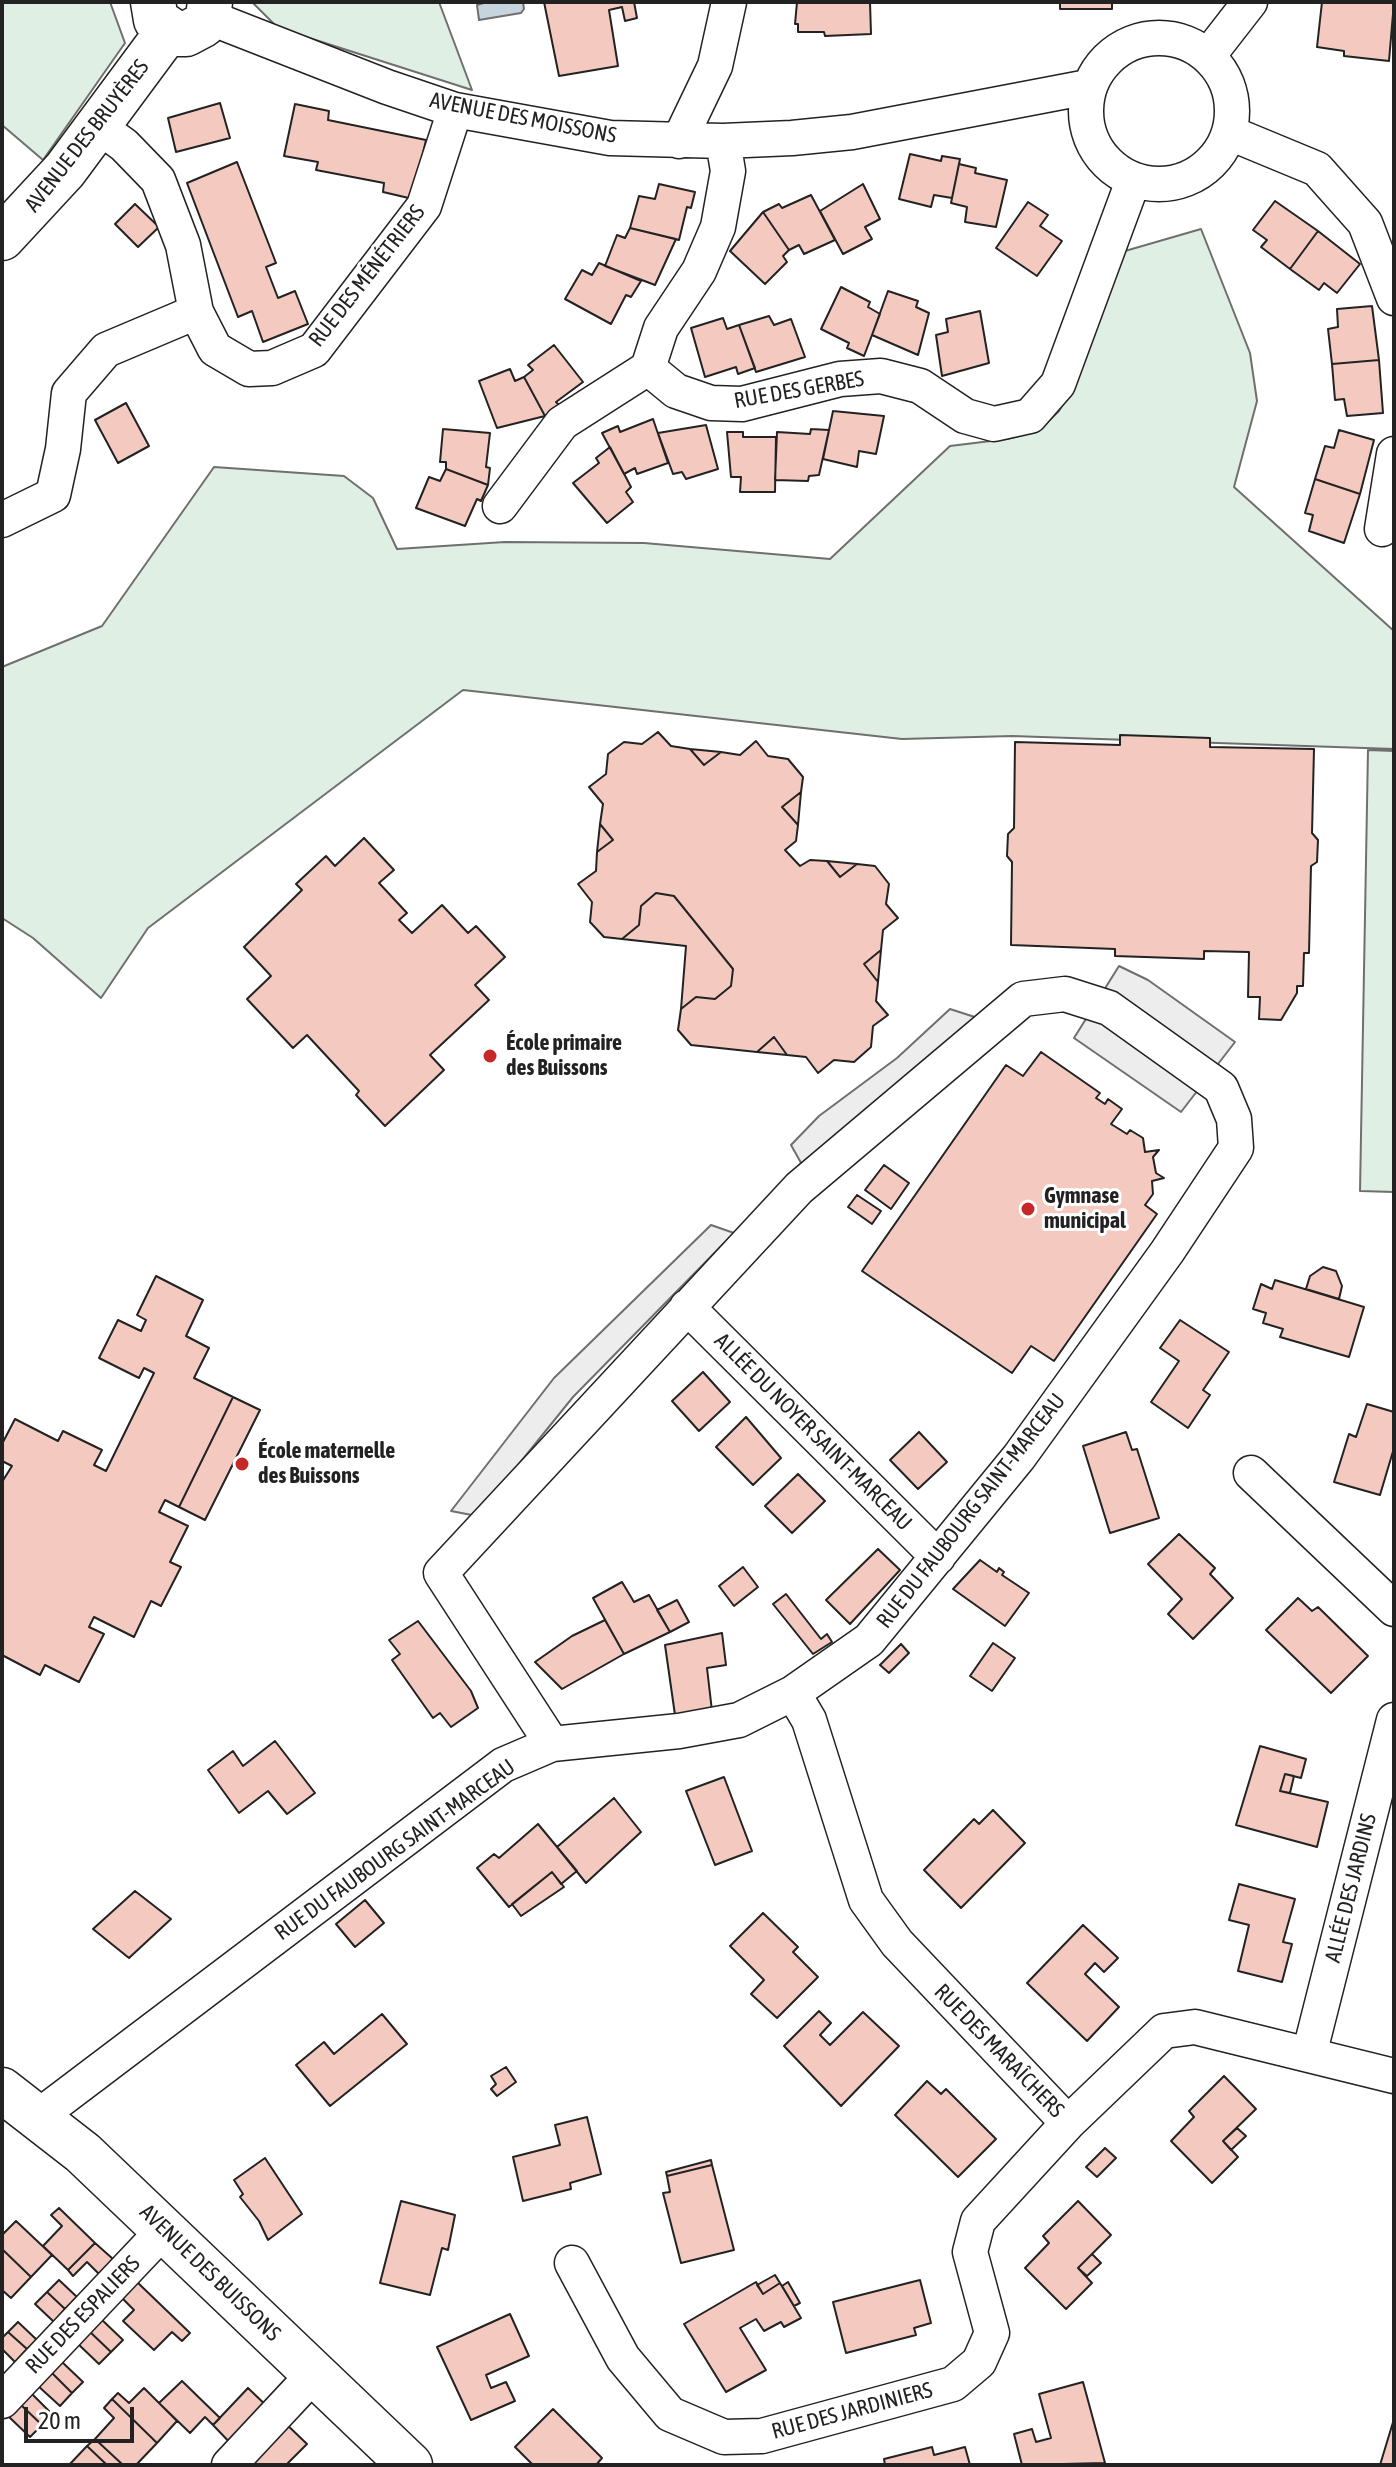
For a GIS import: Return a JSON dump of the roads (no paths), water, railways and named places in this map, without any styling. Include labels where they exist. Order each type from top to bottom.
[{"type":"street","points":[[679,141],[715,66],[729,2]]},
{"type":"street","points":[[1208,56],[1250,2]]},
{"type":"street","points":[[160,17],[186,34],[195,31],[209,10]]},
{"type":"street","name":"AVENUE DES MOISSONS","points":[[209,10],[387,87],[455,110],[610,138],[723,141],[852,132],[1088,87]]},
{"type":"street","name":"AVENUE DES BRUYÈRES","points":[[2,238],[99,127],[160,17]]},
{"type":"street","points":[[1176,39],[1208,56],[1226,79],[1232,102],[1230,133],[1205,169],[1175,183],[1133,181],[1112,169],[1095,149],[1085,119],[1088,87],[1105,59],[1135,40],[1176,39]]},
{"type":"street","name":"RUE DES MÉNÉTRIERS","points":[[99,127],[124,145],[158,180],[183,245],[196,312],[215,349],[249,369],[272,368],[314,350],[424,206],[455,110]]},
{"type":"street","points":[[1230,133],[1317,169],[1365,223],[1394,298]]},
{"type":"street","points":[[500,506],[562,423],[648,368],[661,328],[699,271],[718,227],[728,171],[723,141]]},
{"type":"street","name":"RUE DES GERBES","points":[[648,368],[676,391],[711,403],[742,404],[840,379],[881,376],[920,386],[965,416],[994,424],[1030,416],[1058,384],[1133,181]]},
{"type":"street","points":[[2,520],[53,495],[63,449],[69,393],[106,350],[196,312]]},
{"type":"street","points":[[1382,529],[1394,454]]},
{"type":"street","name":"RUE DU FAUBOURG SAINT-MARCEAU","points":[[39,2116],[503,1765],[552,1744],[679,1731],[739,1720],[793,1693],[869,1640],[1019,1457],[1167,1252],[1236,1148],[1234,1119],[1221,1088],[1109,1008],[1065,994],[1023,999],[799,1188],[441,1573],[552,1744]]},
{"type":"street","name":"ALLÉE DU NOYER SAINT-MARCEAU","points":[[687,1307],[938,1557]]},
{"type":"street","points":[[1251,1473],[1394,1609]]},
{"type":"street","name":"RUE DES MARAÎCHERS","points":[[793,1693],[809,1720],[866,1900],[897,1943],[1068,2123],[1164,2031],[1195,2027],[1394,2076]]},
{"type":"street","name":"ALLÉE DES JARDINS","points":[[1309,2055],[1394,1720]]},
{"type":"street","name":"AVENUE DES BUISSONS","points":[[2,2090],[39,2116],[164,2230],[410,2465]]},
{"type":"street","name":"RUE DES JARDINIERS","points":[[572,2263],[623,2358],[670,2414],[724,2437],[762,2436],[953,2384],[979,2362],[992,2333],[970,2252],[978,2221],[1068,2123]]},
{"type":"street","name":"RUE DES ESPALIERS","points":[[2,2401],[164,2230]]},
{"type":"street","points":[[229,2465],[315,2373]]},
{"type":"place","name":"École primaire des Buissons","points":[[490,1056]]},
{"type":"place","name":"Gymnase municipal","points":[[1028,1209]]},
{"type":"place","name":"École maternelle des Buissons","points":[[242,1464]]}]
